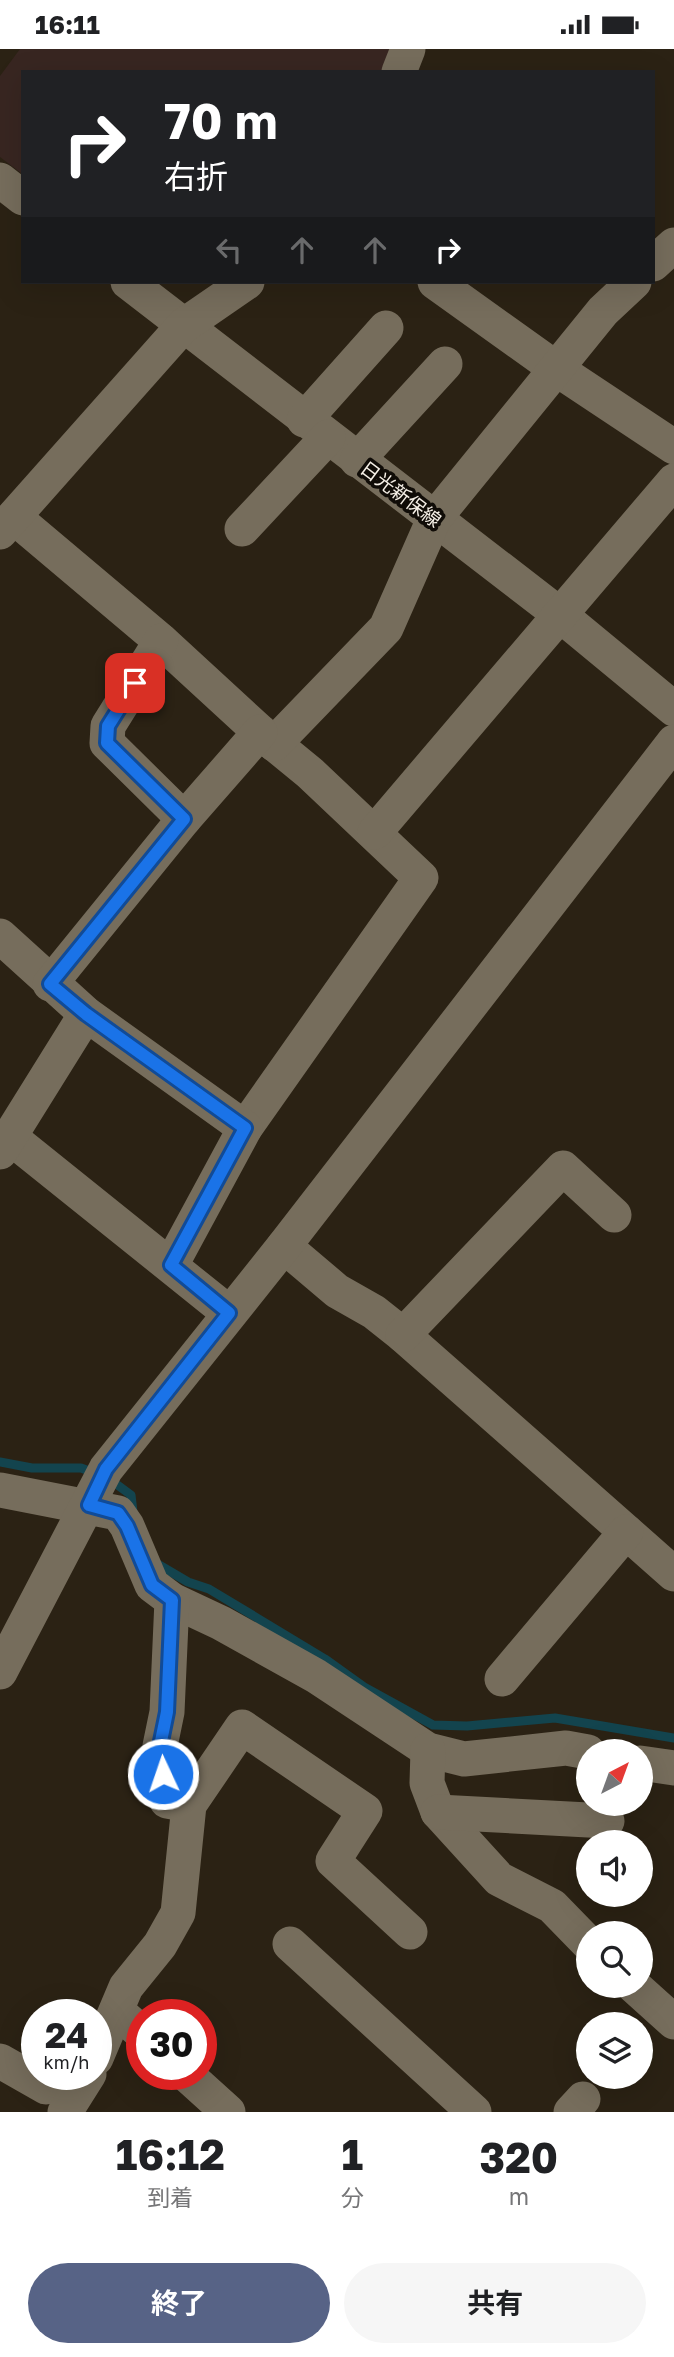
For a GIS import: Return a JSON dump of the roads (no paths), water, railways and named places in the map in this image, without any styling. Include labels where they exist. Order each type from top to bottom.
[{"type":"street","points":[[400,70],[408,49]]},
{"type":"street","points":[[0,180],[21,196]]},
{"type":"street","points":[[655,262],[674,246]]},
{"type":"street","name":"日光新保線","points":[[130,284],[559,614],[674,709]]},
{"type":"street","points":[[171,1265],[245,1128],[421,878],[375,832],[161,641],[7,525],[183,326],[244,284]]},
{"type":"street","points":[[438,284],[558,370],[674,447]]},
{"type":"street","points":[[50,984],[184,819],[386,628],[434,519],[558,370],[603,311],[632,284]]},
{"type":"street","points":[[242,529],[386,328]]},
{"type":"street","points":[[357,460],[444,364]]},
{"type":"street","points":[[375,832],[674,481]]},
{"type":"street","points":[[161,641],[108,726],[107,743],[184,819]]},
{"type":"street","points":[[0,1672],[106,1469],[284,1246],[674,742]]},
{"type":"street","points":[[0,936],[86,1014],[245,1128]]},
{"type":"street","points":[[86,1014],[6,1145],[171,1265],[229,1313]]},
{"type":"street","points":[[403,1335],[563,1168],[614,1215]]},
{"type":"street","points":[[284,1246],[337,1291],[374,1312],[403,1335],[674,1574]]},
{"type":"street","points":[[0,1490],[89,1505],[118,1513],[127,1526],[152,1585],[172,1600],[221,1623],[316,1676],[428,1750],[464,1759],[566,1748],[576,1750]]},
{"type":"street","points":[[502,1679],[626,1532]]},
{"type":"street","points":[[172,1600],[167,1712],[160,1746],[167,1801],[190,1805]]},
{"type":"street","points":[[127,1999],[126,1987],[160,1945],[178,1913],[190,1805],[242,1727],[365,1811],[334,1861],[410,1932]]},
{"type":"street","points":[[428,1750],[427,1783],[438,1812],[499,1878],[552,1906],[576,1931]]},
{"type":"street","points":[[653,1765],[674,1768]]},
{"type":"street","points":[[438,1812],[607,1821]]},
{"type":"street","points":[[290,1944],[474,2112]]},
{"type":"street","points":[[647,1998],[674,2022]]},
{"type":"street","points":[[112,2039],[126,2026]]},
{"type":"street","points":[[0,2061],[21,2068]]},
{"type":"street","points":[[204,2090],[228,2112]]},
{"type":"waterway","points":[[0,1462],[32,1468],[81,1468],[95,1473]]},
{"type":"waterway","points":[[108,1478],[131,1495],[133,1512]]},
{"type":"waterway","points":[[154,1562],[188,1582],[209,1589],[325,1659],[364,1687],[433,1725],[467,1726],[555,1718],[674,1738]]}]
